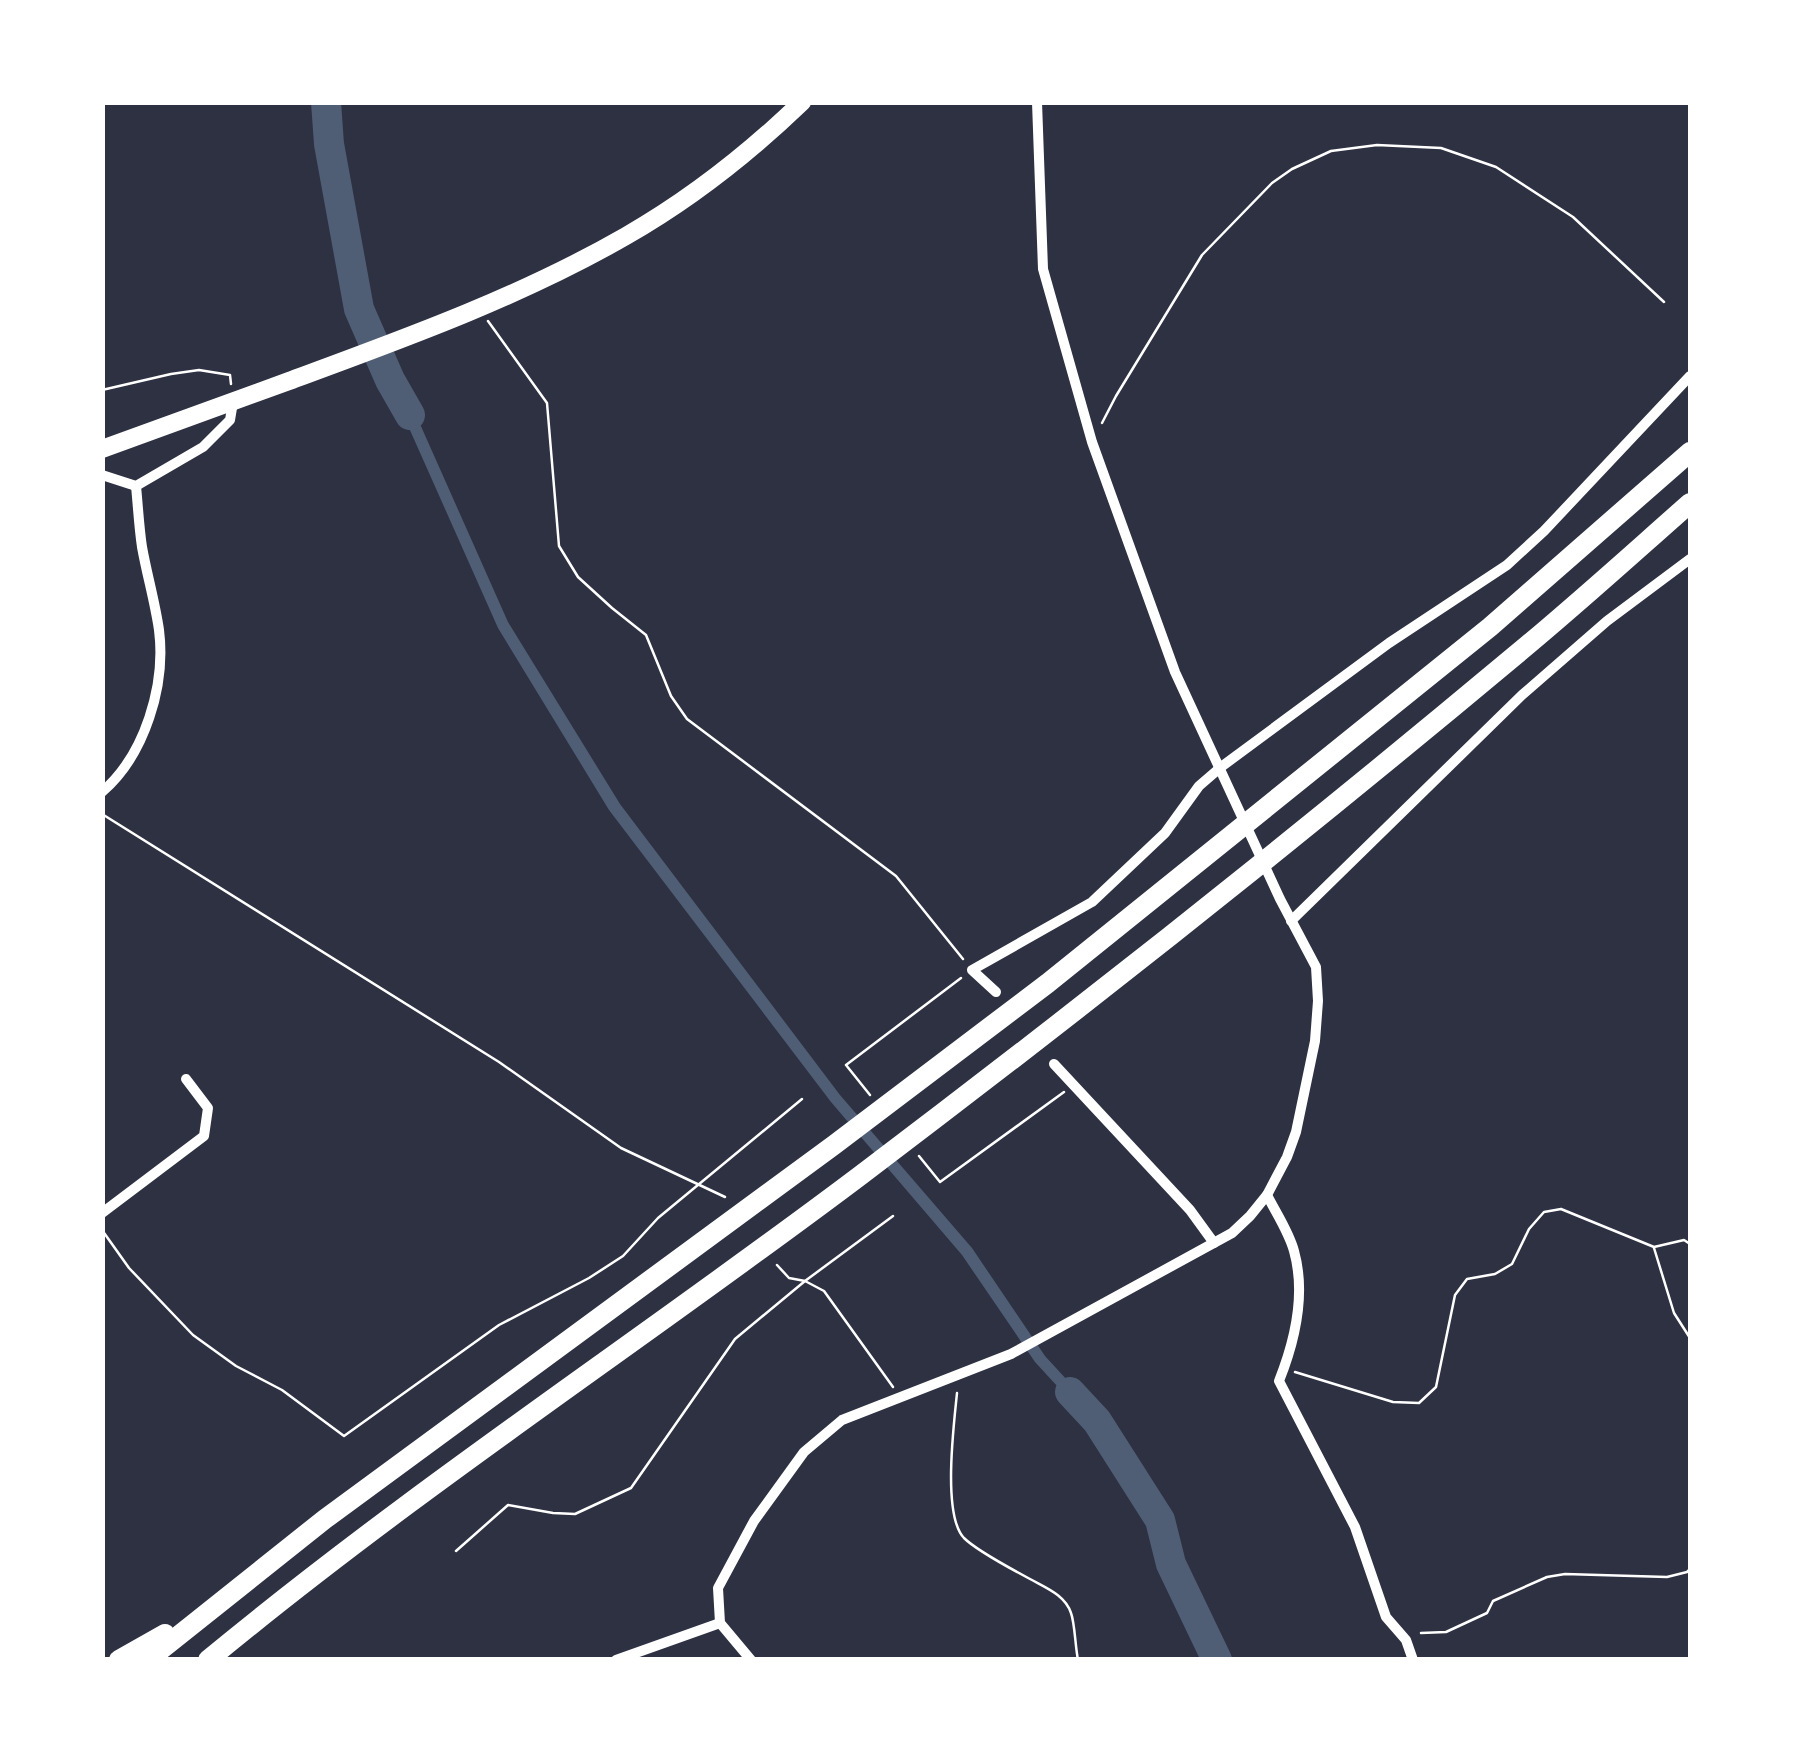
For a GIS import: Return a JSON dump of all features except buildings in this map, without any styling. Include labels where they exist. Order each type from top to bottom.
[{"type":"highway","points":[[148,1660],[325,1519],[1048,983],[1490,627],[1690,452]]},
{"type":"highway","points":[[208,1660],[347,1550],[858,1177],[1068,1017],[1516,655],[1690,503]]},
{"type":"highway","points":[[119,1660],[211,1608]]},
{"type":"main road","points":[[102,450],[398,341],[525,288],[642,226],[714,178],[802,102]]},
{"type":"street","points":[[751,1660],[720,1623],[718,1588],[754,1521],[804,1452],[842,1420],[1011,1354],[1232,1233],[1267,1195],[1287,1158],[1315,1041],[1316,967],[1280,899],[1175,672],[1092,442],[1043,270],[1037,102]]},
{"type":"street","points":[[996,992],[972,970],[1092,902],[1165,833],[1198,786],[1389,644],[1507,566],[1690,376]]},
{"type":"street","points":[[102,475],[136,486],[203,447],[230,420],[233,400]]},
{"type":"street","points":[[102,792],[129,761],[144,731],[159,669],[160,635],[142,548],[136,486]]},
{"type":"street","points":[[1291,921],[1522,695],[1607,621],[1690,560]]},
{"type":"street","points":[[1054,1064],[1190,1210],[1214,1243]]},
{"type":"street","points":[[102,1213],[204,1136],[208,1108],[186,1079]]},
{"type":"street","points":[[1267,1195],[1294,1249],[1300,1280],[1299,1307],[1279,1381],[1355,1526],[1386,1618],[1406,1640],[1413,1660]]},
{"type":"street","points":[[616,1660],[720,1623]]},
{"type":"path","points":[[1092,442],[1202,256],[1272,183],[1331,151],[1377,145],[1441,148],[1496,167],[1573,217],[1664,302]]},
{"type":"path","points":[[478,308],[547,402],[559,546],[578,576],[646,635],[671,696],[686,719],[896,876],[972,970]]},
{"type":"path","points":[[102,390],[199,370],[230,375],[233,400]]},
{"type":"path","points":[[102,814],[499,1062],[621,1148],[725,1197]]},
{"type":"path","points":[[102,1230],[128,1268],[193,1335],[236,1366],[282,1390],[344,1436],[499,1326],[623,1256],[658,1218],[802,1099]]},
{"type":"path","points":[[1284,1369],[1393,1402],[1420,1403],[1436,1388],[1455,1295],[1466,1279],[1496,1274],[1512,1264],[1529,1228],[1544,1212],[1561,1209],[1654,1247],[1684,1240],[1690,1244]]},
{"type":"path","points":[[456,1550],[508,1505],[575,1514],[631,1488],[735,1339],[893,1216]]},
{"type":"path","points":[[1654,1247],[1674,1314],[1690,1338]]},
{"type":"path","points":[[777,1265],[789,1278],[824,1291],[902,1398]]},
{"type":"path","points":[[959,1376],[951,1458],[952,1508],[962,1536],[1059,1595],[1071,1613],[1078,1660]]},
{"type":"path","points":[[1406,1640],[1421,1632],[1446,1632],[1487,1614],[1493,1602],[1547,1577],[1667,1577],[1690,1569]]},
{"type":"water","points":[[396,378],[508,622],[620,804],[840,1095],[972,1248],[1045,1356],[1102,1418],[1092,1424],[1035,1362],[962,1255],[831,1102],[609,810],[498,628],[405,419],[385,383]]},
{"type":"waterway","points":[[326,102],[329,144],[359,309],[410,415]]},
{"type":"waterway","points":[[1070,1392],[1097,1421],[1160,1520],[1171,1564],[1217,1660]]}]
